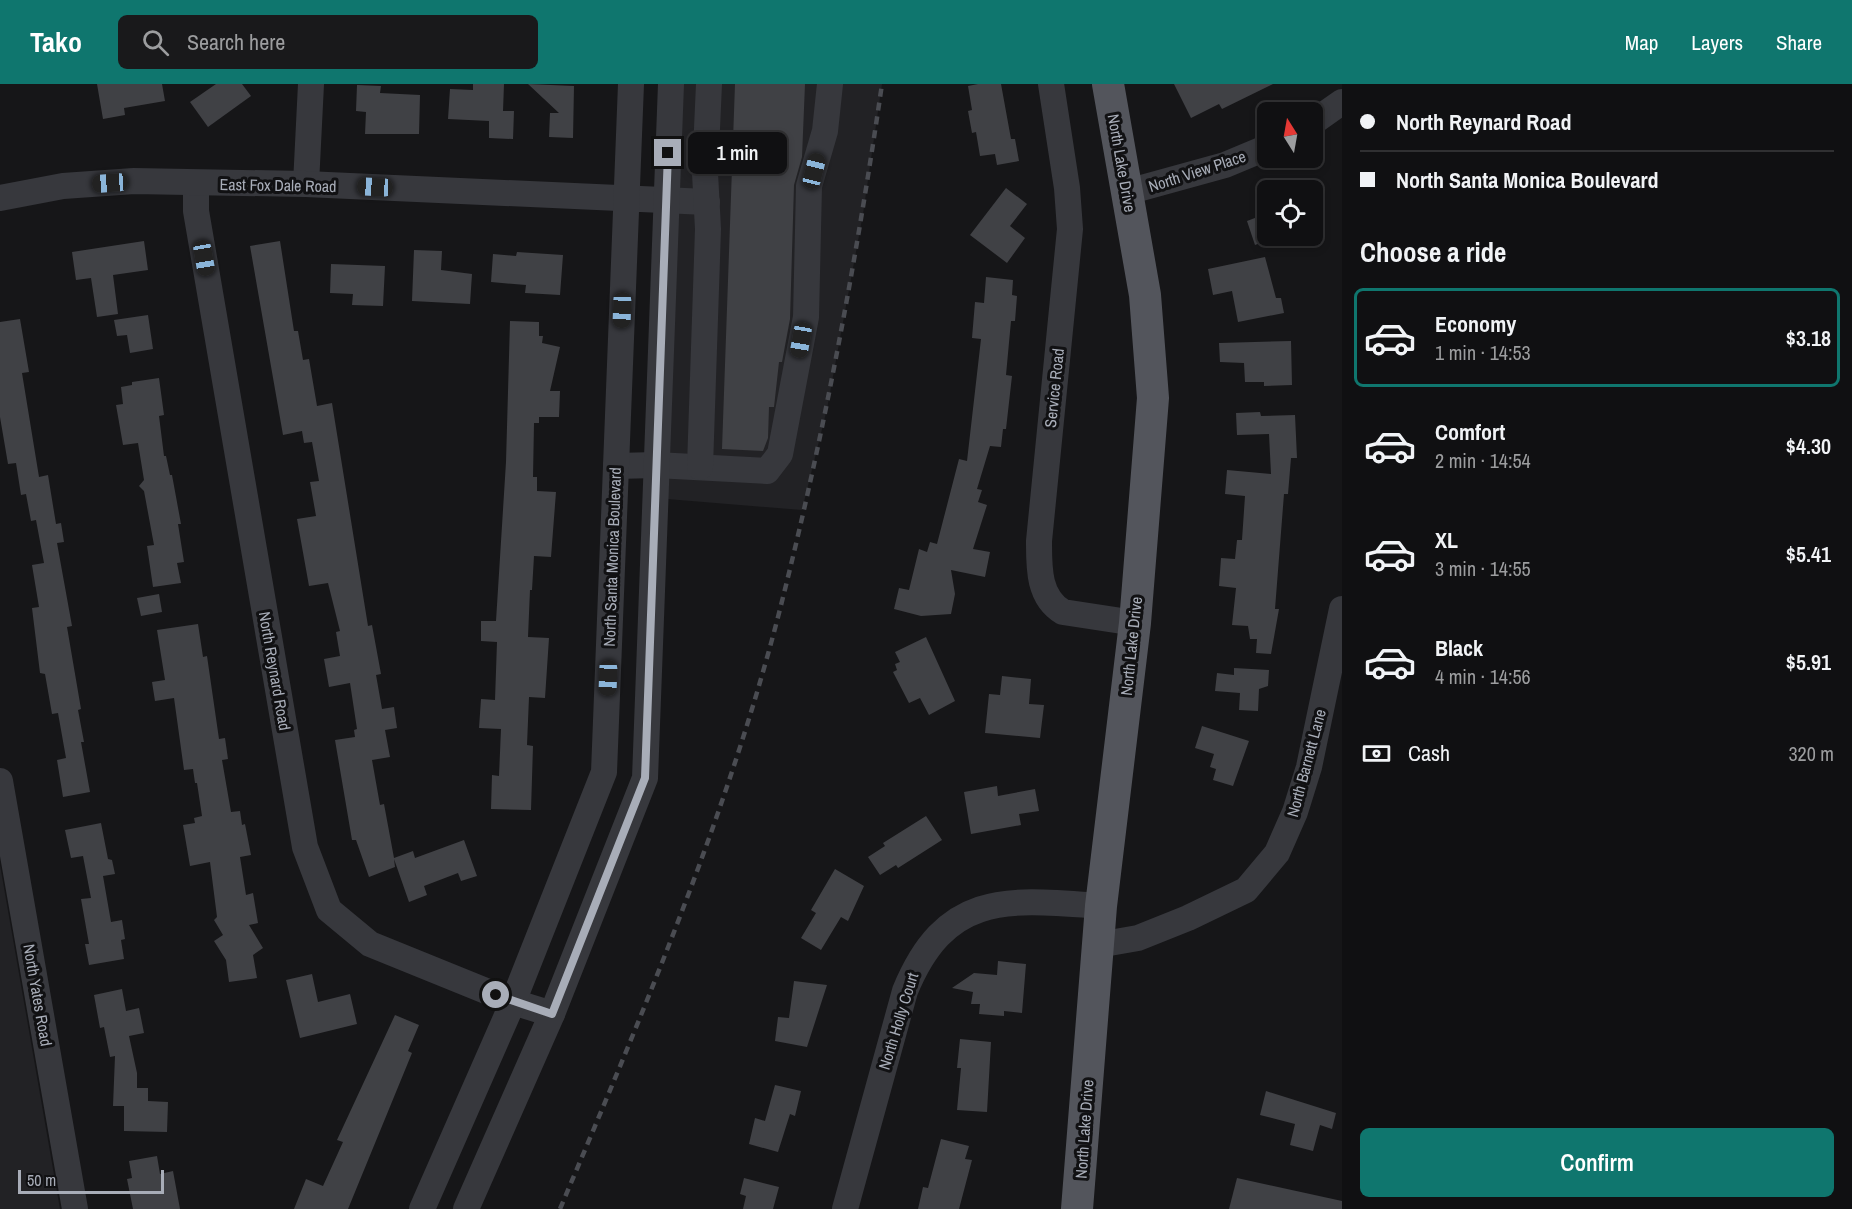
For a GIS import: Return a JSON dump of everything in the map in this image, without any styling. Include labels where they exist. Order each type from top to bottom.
[{"type":"main road","name":"North Lake Drive","points":[[1077,1209],[1101,906],[1134,623],[1153,398],[1145,295],[1108,84]]},
{"type":"street","points":[[306,184],[311,84]]},
{"type":"street","name":"North Santa Monica Boulevard","points":[[422,1209],[513,1002],[604,772],[631,84]]},
{"type":"street","points":[[466,1209],[552,1014],[645,778],[671,84]]},
{"type":"street","points":[[700,467],[707,202],[705,173],[709,84]]},
{"type":"street","points":[[616,466],[656,465],[767,471],[780,454],[806,317],[809,186],[825,131],[830,84]]},
{"type":"street","name":"Service Road","points":[[1051,84],[1070,214],[1039,541],[1041,579],[1046,597],[1054,607],[1063,612],[1134,623]]},
{"type":"street","points":[[1323,115],[1342,102]]},
{"type":"street","name":"North View Place","points":[[1127,192],[1225,165],[1257,152]]},
{"type":"street","name":"East Fox Dale Road","points":[[0,198],[75,185],[134,181],[196,184],[306,184],[707,202]]},
{"type":"street","name":"North Reynard Road","points":[[196,184],[196,211],[305,847],[329,910],[370,944],[513,1002],[552,1014]]},
{"type":"street","name":"North Barnett Lane","points":[[1098,945],[1138,938],[1188,918],[1246,890],[1277,853],[1295,812],[1309,767],[1342,609]]},
{"type":"street","name":"North Yates Road","points":[[0,781],[75,1209]]},
{"type":"street","name":"North Holly Court","points":[[845,1209],[904,991],[915,967],[942,929],[969,912],[998,904],[1036,901],[1101,906]]},
{"type":"shaded area","points":[[671,84],[882,84],[863,214],[827,409],[802,510],[655,498]]},
{"type":"shaded area","points":[[0,865],[18,968],[60,1209],[0,1209]]},
{"type":"building","points":[[97,84],[162,84],[165,101],[124,108],[125,115],[103,119]]},
{"type":"building","points":[[216,84],[242,84],[251,96],[208,127],[190,102]]},
{"type":"building","points":[[473,84],[504,84],[503,111],[514,111],[513,139],[489,138],[489,121],[448,119],[450,89],[473,90]]},
{"type":"building","points":[[528,84],[574,86],[573,138],[549,137],[550,113],[559,113]]},
{"type":"building","points":[[735,84],[805,84],[802,157],[794,185],[790,319],[782,362],[779,362],[774,407],[769,407],[768,438],[763,451],[722,449]]},
{"type":"building","points":[[1001,84],[1011,139],[1015,139],[1019,161],[997,165],[995,154],[980,156],[976,132],[972,133],[968,111],[972,110],[968,86]]},
{"type":"building","points":[[1174,84],[1273,84],[1222,109],[1219,104],[1191,118]]},
{"type":"building","points":[[357,85],[381,86],[380,93],[420,95],[419,134],[365,134],[366,112],[356,111]]},
{"type":"building","points":[[1006,188],[1027,204],[1010,226],[1025,238],[1007,263],[970,235]]},
{"type":"building","points":[[1257,217],[1257,244],[1255,245],[1247,221]]},
{"type":"building","points":[[144,241],[148,270],[113,275],[118,314],[97,317],[91,278],[76,280],[72,252]]},
{"type":"building","points":[[280,241],[294,331],[298,331],[303,360],[309,359],[317,406],[332,403],[368,626],[372,625],[381,674],[376,675],[382,709],[394,707],[397,728],[385,730],[390,757],[372,760],[380,805],[384,804],[394,858],[413,851],[415,858],[464,840],[477,876],[461,881],[458,873],[424,886],[427,895],[409,902],[394,859],[395,867],[369,877],[356,840],[352,840],[335,740],[355,737],[354,730],[357,729],[350,683],[329,687],[324,659],[340,656],[336,632],[340,631],[328,583],[309,586],[297,519],[316,516],[310,482],[319,481],[312,442],[304,443],[302,431],[283,435],[250,246]]},
{"type":"building","points":[[414,250],[442,251],[441,270],[472,274],[470,304],[412,301]]},
{"type":"building","points":[[517,252],[563,255],[560,295],[525,293],[526,285],[491,282],[493,254],[516,256]]},
{"type":"building","points":[[1265,257],[1276,298],[1281,298],[1284,313],[1238,322],[1232,291],[1213,295],[1208,269]]},
{"type":"building","points":[[331,264],[385,266],[383,306],[352,305],[353,294],[330,293]]},
{"type":"building","points":[[986,277],[1013,280],[1012,295],[1017,296],[1015,321],[1011,321],[1006,375],[1012,376],[1006,429],[1003,429],[1001,447],[990,446],[977,489],[982,490],[978,502],[987,505],[973,549],[990,552],[985,577],[951,570],[955,594],[951,614],[921,616],[894,609],[899,588],[909,590],[919,549],[927,552],[930,542],[937,544],[959,459],[967,461],[981,339],[972,338],[975,302],[984,303]]},
{"type":"building","points":[[148,315],[153,349],[130,353],[127,335],[117,336],[114,320]]},
{"type":"building","points":[[20,319],[29,372],[22,373],[39,477],[48,475],[56,524],[61,523],[64,542],[57,543],[72,626],[67,627],[81,709],[78,710],[84,742],[81,742],[90,792],[63,797],[57,760],[66,758],[58,713],[52,714],[45,674],[40,673],[32,608],[39,607],[32,565],[44,563],[36,520],[31,521],[26,494],[21,495],[16,463],[8,464],[0,417],[0,322]]},
{"type":"building","points":[[510,321],[539,322],[539,336],[543,336],[542,343],[560,347],[550,391],[560,391],[559,417],[539,417],[539,423],[534,423],[533,477],[537,477],[537,491],[556,492],[551,557],[534,556],[532,590],[530,590],[528,637],[549,638],[545,698],[529,697],[527,745],[533,746],[531,810],[491,809],[492,775],[499,776],[501,729],[479,728],[481,699],[495,700],[497,642],[481,641],[481,621],[496,621],[506,462]]},
{"type":"building","points":[[1291,341],[1292,385],[1264,386],[1264,382],[1245,382],[1244,363],[1220,362],[1219,343]]},
{"type":"building","points":[[159,378],[164,415],[159,416],[164,456],[166,456],[170,475],[172,475],[181,524],[178,524],[184,562],[177,563],[181,583],[153,587],[147,546],[154,545],[144,491],[139,486],[144,480],[138,443],[123,445],[116,405],[123,404],[121,387],[132,385],[132,382]]},
{"type":"building","points":[[1260,412],[1261,416],[1295,415],[1297,458],[1291,458],[1288,494],[1284,494],[1275,609],[1279,609],[1271,654],[1256,653],[1257,639],[1250,639],[1248,626],[1232,625],[1236,588],[1219,586],[1221,558],[1235,559],[1237,540],[1242,540],[1245,496],[1225,494],[1227,470],[1271,474],[1269,434],[1237,435],[1236,413]]},
{"type":"building","points":[[159,594],[162,612],[141,616],[137,598]]},
{"type":"building","points":[[198,624],[203,657],[207,656],[219,739],[225,738],[228,759],[222,760],[231,812],[240,811],[251,855],[240,857],[246,895],[253,893],[258,923],[249,925],[263,948],[253,955],[257,978],[229,982],[226,960],[214,941],[223,935],[214,920],[217,917],[210,862],[190,866],[183,825],[195,823],[194,818],[202,816],[197,783],[195,783],[193,769],[184,770],[174,698],[155,701],[152,682],[165,680],[157,630]]},
{"type":"building","points":[[926,637],[955,701],[929,715],[920,698],[909,703],[893,672],[897,670],[895,664],[900,662],[895,652]]},
{"type":"building","points":[[1234,668],[1269,670],[1268,686],[1259,689],[1258,711],[1239,710],[1240,693],[1215,691],[1217,673],[1234,675]]},
{"type":"building","points":[[1002,676],[1031,679],[1029,704],[1044,705],[1040,738],[985,733],[989,694],[1000,695]]},
{"type":"building","points":[[1202,726],[1249,741],[1233,786],[1213,780],[1216,769],[1210,767],[1214,754],[1195,748]]},
{"type":"building","points":[[997,786],[998,796],[1035,789],[1039,811],[1019,814],[1021,825],[971,834],[964,792]]},
{"type":"building","points":[[926,816],[942,840],[898,868],[896,865],[880,875],[868,857],[885,846],[883,843]]},
{"type":"building","points":[[101,823],[108,859],[112,860],[115,874],[103,876],[111,922],[122,920],[125,939],[121,940],[124,959],[89,965],[85,944],[89,944],[81,899],[91,898],[83,856],[71,858],[65,830]]},
{"type":"building","points":[[835,869],[864,886],[848,921],[841,917],[821,950],[801,938],[816,913],[811,910]]},
{"type":"building","points":[[998,961],[1026,964],[1022,1013],[1004,1011],[1004,1016],[979,1014],[980,1004],[971,1004],[973,992],[952,988],[974,973],[997,975]]},
{"type":"building","points":[[312,974],[318,1002],[350,994],[357,1024],[300,1038],[286,980]]},
{"type":"building","points":[[794,981],[827,985],[807,1047],[775,1041],[778,1017],[789,1018]]},
{"type":"building","points":[[122,989],[126,1011],[139,1008],[144,1033],[129,1036],[137,1073],[137,1088],[148,1088],[148,1101],[168,1102],[167,1132],[124,1131],[124,1106],[113,1106],[115,1056],[110,1057],[104,1027],[100,1028],[94,995]]},
{"type":"building","points":[[395,1015],[419,1025],[408,1051],[412,1053],[348,1209],[294,1209],[306,1179],[323,1186],[343,1142],[337,1140]]},
{"type":"building","points":[[960,1039],[991,1042],[987,1112],[957,1110],[961,1068],[957,1068]]},
{"type":"building","points":[[775,1085],[801,1091],[795,1116],[790,1114],[778,1152],[749,1144],[755,1118],[765,1121]]},
{"type":"building","points":[[1266,1091],[1336,1113],[1332,1129],[1320,1125],[1313,1151],[1290,1145],[1295,1124],[1260,1115]]},
{"type":"building","points":[[941,1139],[969,1146],[965,1159],[972,1160],[959,1209],[918,1209],[923,1187],[928,1188]]},
{"type":"building","points":[[157,1156],[160,1174],[173,1171],[180,1209],[133,1209],[127,1179],[132,1178],[129,1161]]},
{"type":"building","points":[[744,1178],[779,1187],[773,1209],[743,1209],[746,1196],[740,1194]]},
{"type":"building","points":[[1237,1178],[1342,1201],[1342,1209],[1229,1209]]},
{"type":"railway","points":[[560,1209],[680,917],[757,693],[778,617],[824,418],[850,285],[882,84]]},
{"type":"route","points":[[496,995],[552,1014],[645,778],[668,153]]}]
